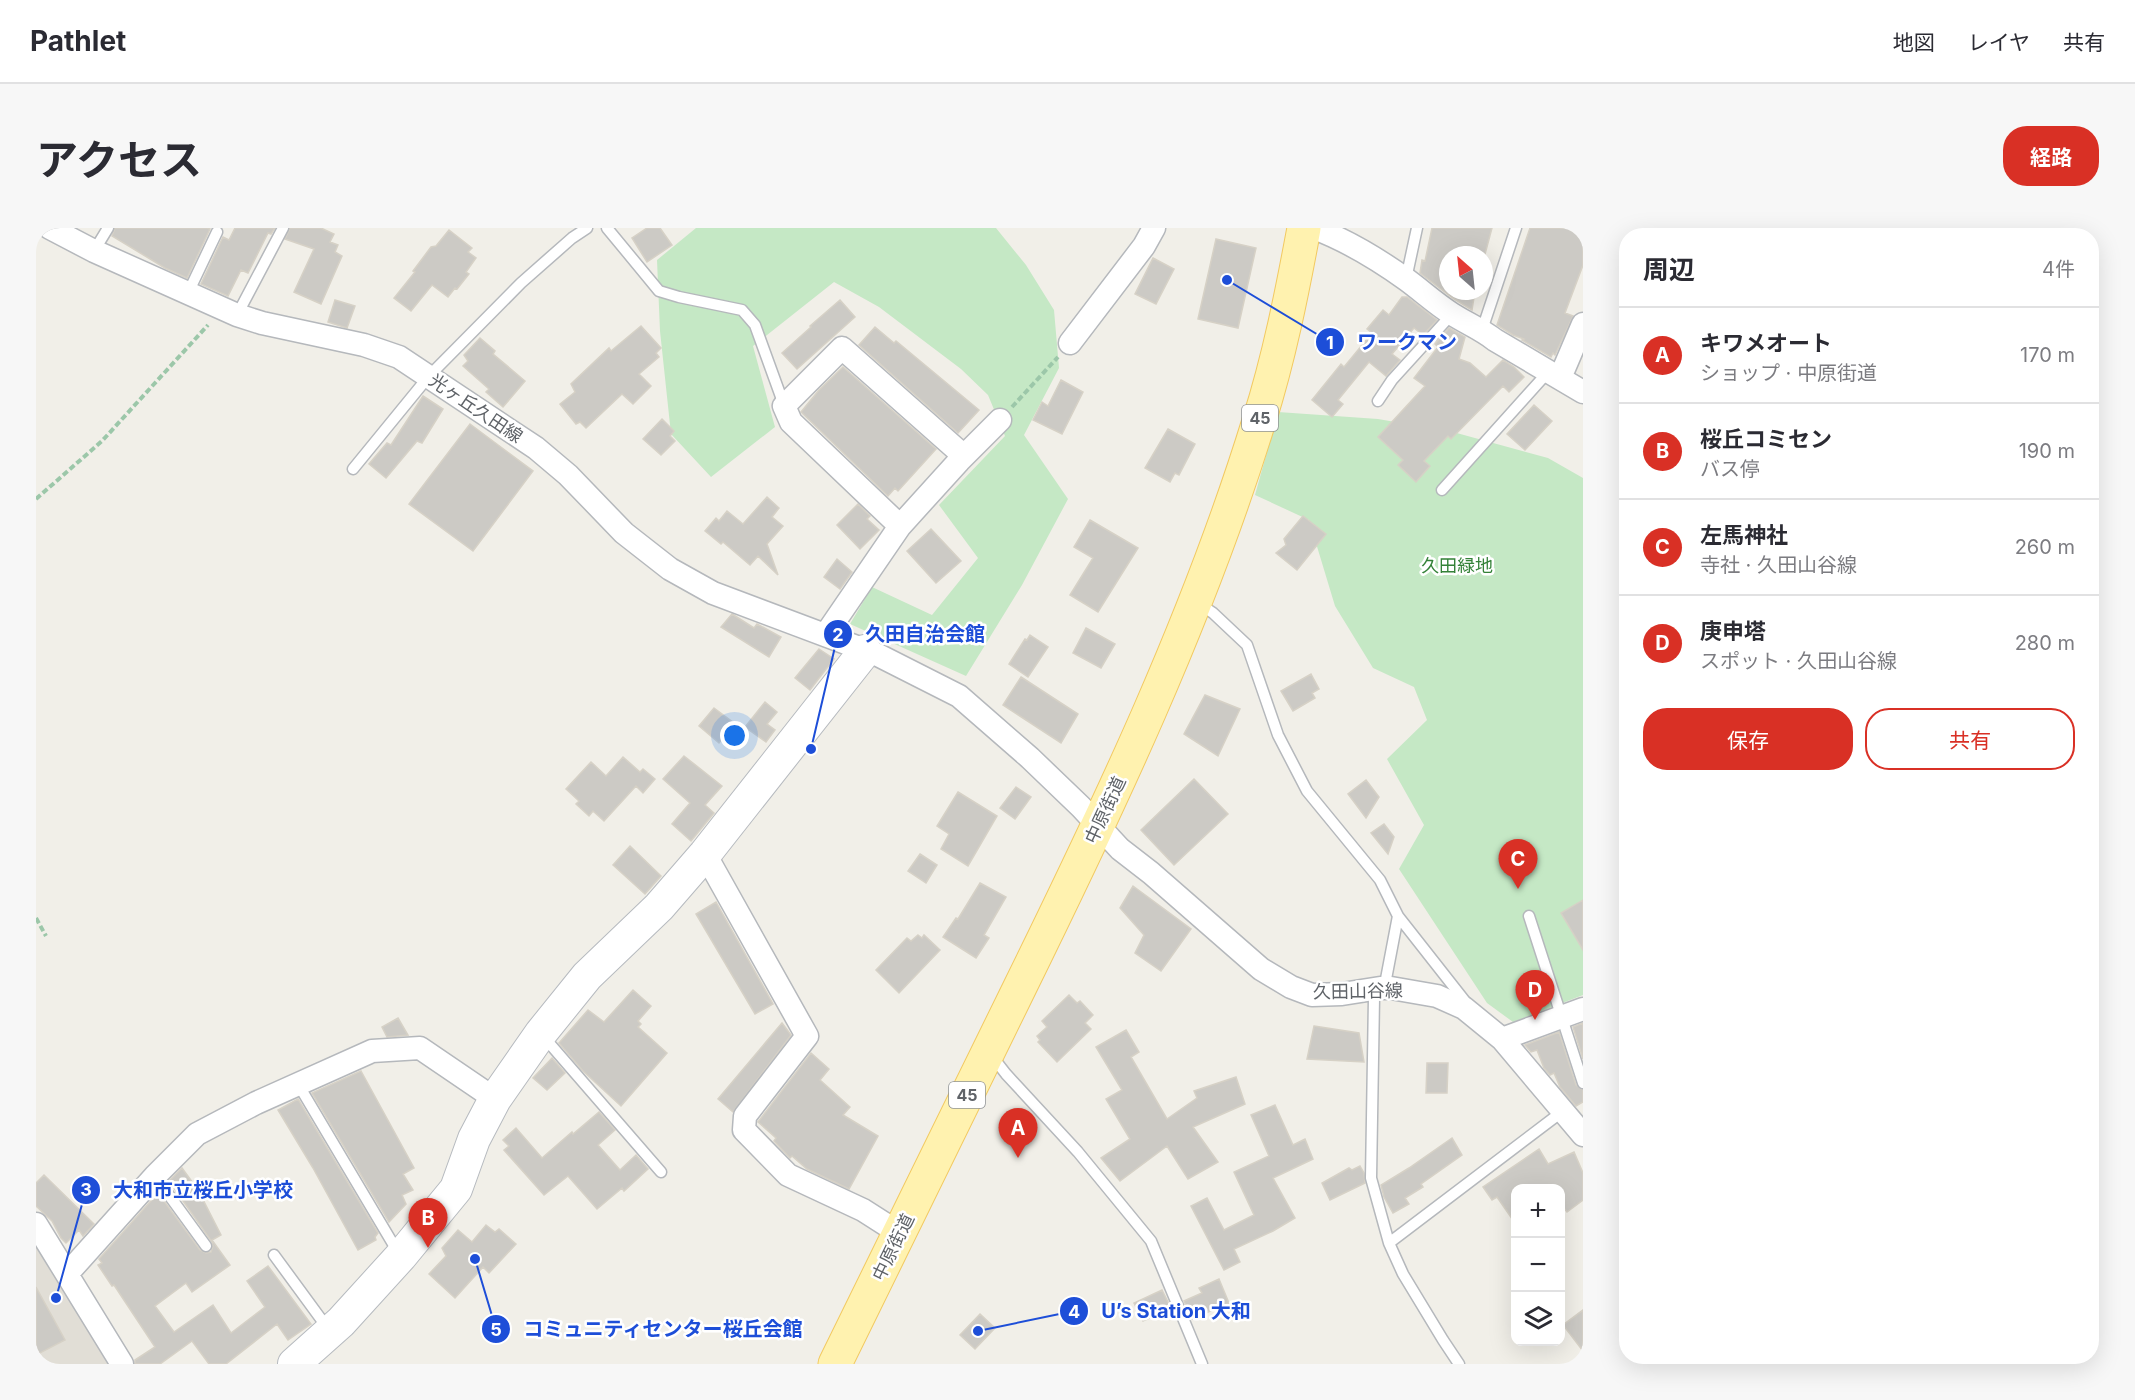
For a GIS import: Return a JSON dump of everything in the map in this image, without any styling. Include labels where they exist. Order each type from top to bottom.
[{"type":"main road","name":"中原街道","points":[[835,1364],[1125,768],[1195,601],[1240,480],[1260,418],[1291,299],[1304,228]]},
{"type":"street","name":"光ヶ丘久田線","points":[[50,228],[94,251],[230,312],[262,323],[364,345],[399,357],[536,448],[568,475],[624,533],[670,569],[713,593],[866,651]]},
{"type":"street","points":[[1071,343],[1144,246],[1154,228]]},
{"type":"street","points":[[1314,228],[1328,233],[1406,279],[1452,314],[1583,392]]},
{"type":"street","points":[[1554,375],[1583,324]]},
{"type":"street","points":[[900,525],[791,422],[784,405],[842,348],[964,456]]},
{"type":"street","points":[[826,634],[900,525],[999,420]]},
{"type":"street","points":[[294,1364],[330,1331],[401,1256],[456,1189],[474,1139],[495,1099],[541,1033],[587,976],[659,908],[705,854],[866,651]]},
{"type":"street","name":"久田山谷線","points":[[866,651],[959,696],[1030,758],[1120,849],[1152,873],[1261,969],[1291,987],[1312,995],[1342,994],[1380,988],[1437,996],[1464,1008],[1502,1039],[1583,1135]]},
{"type":"street","points":[[705,854],[807,1036],[745,1116],[744,1130],[788,1175],[863,1210],[899,1233]]},
{"type":"street","points":[[1502,1039],[1573,1013]]},
{"type":"street","points":[[67,1274],[155,1176],[197,1134],[256,1103],[372,1051],[420,1048],[495,1099]]},
{"type":"street","points":[[36,1224],[122,1364]]},
{"type":"lane","points":[[94,251],[108,228]]},
{"type":"lane","points":[[230,312],[283,228]]},
{"type":"lane","points":[[354,469],[429,376],[521,283],[572,238],[587,228]]},
{"type":"lane","points":[[607,228],[659,291],[742,310],[755,326],[784,405]]},
{"type":"lane","points":[[1406,279],[1417,228]]},
{"type":"lane","points":[[1482,330],[1516,228]]},
{"type":"lane","points":[[188,293],[217,232]]},
{"type":"lane","points":[[1378,401],[1392,380],[1452,314]]},
{"type":"lane","points":[[1442,489],[1554,375]]},
{"type":"lane","points":[[1195,601],[1213,613],[1247,645],[1278,735],[1306,791],[1380,880],[1398,916],[1480,1021]]},
{"type":"lane","points":[[1398,916],[1386,979],[1374,998],[1370,1170],[1378,1209],[1389,1243],[1403,1274],[1459,1364]]},
{"type":"lane","points":[[1529,916],[1573,1013],[1583,1083]]},
{"type":"lane","points":[[541,1033],[661,1172]]},
{"type":"lane","points":[[988,1051],[1006,1074],[1078,1152],[1151,1241],[1202,1364]]},
{"type":"lane","points":[[298,1084],[401,1256]]},
{"type":"lane","points":[[1389,1243],[1563,1111]]},
{"type":"lane","points":[[155,1176],[206,1246]]},
{"type":"lane","points":[[274,1255],[330,1331]]},
{"type":"path","points":[[36,500],[102,441],[230,312]]},
{"type":"path","points":[[999,420],[1071,343]]},
{"type":"path","points":[[36,918],[46,936]]},
{"type":"shaded area","points":[[36,1231],[115,1364],[36,1364]]},
{"type":"green space","points":[[696,228],[996,228],[1026,265],[1054,310],[1059,368],[1024,435],[1068,499],[1022,585],[966,676],[850,624],[872,587],[932,615],[978,558],[939,505],[1005,436],[988,395],[961,369],[879,307],[834,282],[753,346],[775,427],[711,477],[671,434],[660,331],[657,260]]},
{"type":"green space","name":"久田緑地","points":[[1278,412],[1378,419],[1453,432],[1548,458],[1583,478],[1583,995],[1513,1022],[1487,1003],[1399,869],[1424,825],[1387,759],[1427,720],[1414,687],[1373,668],[1335,606],[1309,520],[1255,495]]},
{"type":"building","points":[[115,228],[210,229],[187,278],[165,268],[112,236]]},
{"type":"building","points":[[235,228],[275,228],[271,234],[268,233],[248,273],[241,270],[228,296],[201,284],[223,237],[229,240]]},
{"type":"building","points":[[290,228],[321,228],[334,234],[330,242],[338,245],[335,252],[342,256],[321,304],[294,292],[314,249],[285,239]]},
{"type":"building","points":[[647,228],[660,228],[672,245],[647,262],[632,238]]},
{"type":"building","points":[[1432,228],[1492,228],[1487,246],[1439,246],[1439,288],[1420,273],[1422,260],[1425,261]]},
{"type":"building","points":[[1530,228],[1583,228],[1583,265],[1565,313],[1573,316],[1555,355],[1553,353],[1551,357],[1497,325]]},
{"type":"building","points":[[449,230],[472,248],[468,252],[476,258],[466,272],[469,274],[448,297],[432,285],[411,311],[394,298],[431,247],[436,246]]},
{"type":"building","points":[[1216,239],[1256,248],[1238,328],[1198,319]]},
{"type":"building","points":[[1153,258],[1174,269],[1156,304],[1135,294]]},
{"type":"building","points":[[1402,297],[1407,297],[1437,320],[1423,335],[1414,328],[1392,354],[1400,360],[1386,376],[1369,362],[1338,400],[1343,404],[1332,417],[1312,400],[1341,364],[1344,367],[1372,333],[1367,329],[1383,310],[1389,315]]},
{"type":"building","points":[[335,300],[355,306],[347,328],[328,322]]},
{"type":"building","points":[[840,300],[855,317],[797,369],[782,353]]},
{"type":"building","points":[[1456,300],[1474,300],[1472,310]]},
{"type":"building","points":[[641,326],[661,348],[656,353],[659,357],[639,374],[651,386],[633,404],[622,394],[586,428],[580,422],[576,424],[560,404],[575,392],[571,384],[609,348],[611,351]]},
{"type":"building","points":[[875,327],[894,343],[896,341],[979,410],[958,433],[859,345]]},
{"type":"building","points":[[1449,328],[1465,337],[1459,359],[1470,363],[1486,377],[1503,360],[1524,377],[1509,392],[1503,386],[1451,439],[1448,436],[1424,461],[1430,466],[1416,482],[1398,465],[1403,460],[1378,437],[1425,386],[1414,378],[1438,347],[1435,344]]},
{"type":"building","points":[[480,338],[495,351],[493,354],[525,381],[503,407],[486,392],[489,389],[463,366],[468,361],[464,355]]},
{"type":"building","points":[[843,367],[936,449],[898,491],[895,488],[888,496],[801,412],[819,390]]},
{"type":"building","points":[[1061,380],[1083,392],[1062,434],[1033,420],[1042,402],[1048,406]]},
{"type":"building","points":[[423,396],[443,409],[422,443],[417,441],[386,478],[369,464],[387,443],[391,445]]},
{"type":"building","points":[[1534,405],[1552,421],[1525,450],[1507,434]]},
{"type":"building","points":[[662,419],[674,431],[670,436],[675,441],[661,455],[643,439]]},
{"type":"building","points":[[470,424],[533,471],[473,551],[409,504]]},
{"type":"building","points":[[1168,429],[1195,444],[1179,475],[1175,473],[1170,482],[1145,468]]},
{"type":"building","points":[[767,497],[779,508],[772,517],[783,526],[767,544],[778,575],[758,556],[750,565],[723,542],[721,544],[705,531],[716,518],[719,521],[727,511],[743,524]]},
{"type":"building","points":[[858,504],[870,516],[867,519],[879,530],[860,549],[837,525]]},
{"type":"building","points":[[1303,516],[1326,534],[1297,570],[1276,553],[1286,545],[1284,539]]},
{"type":"building","points":[[1090,520],[1138,548],[1098,612],[1070,595],[1093,558],[1074,547]]},
{"type":"building","points":[[931,529],[961,561],[936,583],[907,551]]},
{"type":"building","points":[[837,559],[852,572],[840,589],[824,577]]},
{"type":"building","points":[[732,614],[754,628],[757,624],[781,637],[769,657],[721,627]]},
{"type":"building","points":[[1086,628],[1115,644],[1101,668],[1073,653]]},
{"type":"building","points":[[1030,635],[1048,647],[1028,677],[1009,664]]},
{"type":"building","points":[[819,649],[834,659],[810,690],[795,678]]},
{"type":"building","points":[[1311,674],[1319,689],[1312,693],[1315,698],[1293,711],[1281,691]]},
{"type":"building","points":[[1021,677],[1078,714],[1061,743],[1003,705]]},
{"type":"building","points":[[1205,695],[1240,709],[1218,756],[1184,734]]},
{"type":"building","points":[[765,702],[777,712],[767,724],[775,730],[766,742],[745,727]]},
{"type":"building","points":[[714,708],[734,723],[719,743],[699,726]]},
{"type":"building","points":[[684,756],[722,786],[705,805],[714,813],[691,841],[672,824],[690,803],[663,779]]},
{"type":"building","points":[[623,757],[640,772],[643,769],[655,779],[643,793],[636,786],[604,821],[593,811],[589,816],[576,804],[579,801],[566,789],[591,762],[606,776]]},
{"type":"building","points":[[1194,779],[1228,814],[1174,865],[1141,830]]},
{"type":"building","points":[[1366,780],[1379,797],[1366,818],[1348,794]]},
{"type":"building","points":[[1016,787],[1031,797],[1015,819],[1000,808]]},
{"type":"building","points":[[958,792],[997,816],[968,866],[941,849],[949,834],[937,826]]},
{"type":"building","points":[[1384,824],[1394,837],[1388,854],[1371,833]]},
{"type":"building","points":[[630,846],[661,876],[645,894],[613,865]]},
{"type":"building","points":[[920,854],[937,865],[926,883],[908,871]]},
{"type":"building","points":[[980,883],[1006,897],[984,935],[989,938],[976,958],[943,937],[956,918],[958,919]]},
{"type":"building","points":[[1133,886],[1191,929],[1161,971],[1135,953],[1144,935],[1120,908]]},
{"type":"building","points":[[1583,900],[1583,950],[1561,913]]},
{"type":"building","points":[[716,902],[773,1004],[755,1014],[696,914]]},
{"type":"building","points":[[918,935],[922,938],[924,935],[940,950],[899,993],[876,970],[907,938],[911,941]]},
{"type":"building","points":[[633,990],[651,1006],[638,1021],[641,1024],[638,1027],[667,1053],[621,1106],[583,1071],[559,1043],[588,1010],[604,1022]]},
{"type":"building","points":[[1069,995],[1077,1003],[1080,1001],[1093,1015],[1085,1023],[1091,1029],[1057,1062],[1038,1042],[1040,1040],[1037,1036],[1047,1027],[1042,1021]]},
{"type":"building","points":[[398,1018],[408,1035],[387,1037],[382,1027]]},
{"type":"building","points":[[782,1023],[791,1035],[733,1112],[718,1099]]},
{"type":"building","points":[[1583,1023],[1583,1059],[1573,1027]]},
{"type":"building","points":[[1314,1026],[1359,1033],[1364,1062],[1307,1059]]},
{"type":"building","points":[[1126,1030],[1139,1052],[1131,1057],[1167,1119],[1197,1098],[1194,1091],[1236,1077],[1245,1104],[1193,1127],[1218,1162],[1188,1179],[1167,1146],[1120,1181],[1101,1158],[1130,1139],[1106,1099],[1122,1090],[1096,1047]]},
{"type":"building","points":[[1559,1032],[1576,1085],[1583,1090],[1583,1102],[1576,1106],[1560,1087],[1554,1073],[1550,1075],[1544,1068],[1537,1050],[1531,1052],[1525,1045]]},
{"type":"building","points":[[811,1053],[829,1069],[820,1080],[850,1107],[843,1115],[878,1136],[849,1189],[807,1169],[792,1156],[790,1158],[774,1141],[776,1138],[758,1122]]},
{"type":"building","points":[[552,1058],[565,1073],[547,1090],[533,1078]]},
{"type":"building","points":[[1427,1063],[1448,1063],[1447,1093],[1426,1093]]},
{"type":"building","points":[[361,1071],[414,1168],[403,1174],[413,1190],[402,1195],[406,1204],[389,1222],[312,1093]]},
{"type":"building","points":[[298,1099],[378,1233],[376,1240],[358,1250],[278,1110]]},
{"type":"building","points":[[1275,1105],[1293,1145],[1305,1139],[1313,1159],[1273,1178],[1295,1218],[1234,1249],[1240,1262],[1224,1270],[1191,1206],[1207,1198],[1224,1230],[1254,1215],[1234,1172],[1269,1156],[1251,1115]]},
{"type":"building","points":[[599,1112],[615,1130],[598,1145],[620,1170],[636,1155],[648,1169],[624,1191],[622,1188],[597,1209],[568,1176],[544,1195],[504,1150],[509,1146],[503,1140],[516,1128],[542,1158]]},
{"type":"building","points":[[1452,1138],[1462,1155],[1421,1184],[1423,1187],[1405,1198],[1409,1204],[1393,1213],[1384,1197],[1381,1185]]},
{"type":"building","points":[[1539,1149],[1548,1164],[1574,1152],[1583,1173],[1583,1200],[1567,1212],[1565,1209],[1565,1184],[1511,1184],[1511,1217],[1497,1197],[1492,1200],[1483,1187]]},
{"type":"building","points":[[1360,1166],[1364,1173],[1365,1183],[1330,1200],[1322,1183],[1349,1168],[1352,1170]]},
{"type":"building","points":[[182,1168],[198,1190],[221,1235],[212,1240],[230,1265],[192,1292],[186,1283],[155,1306],[174,1332],[213,1305],[231,1333],[265,1307],[247,1281],[268,1266],[311,1324],[288,1340],[277,1324],[226,1364],[209,1364],[192,1341],[160,1364],[135,1364],[135,1360],[155,1347],[98,1265],[102,1263],[99,1259],[158,1193],[200,1250],[206,1253],[211,1252],[212,1242],[169,1181]]},
{"type":"building","points":[[44,1175],[94,1224],[83,1236],[79,1230],[66,1243],[52,1221],[36,1206],[36,1183]]},
{"type":"building","points":[[486,1225],[495,1232],[499,1229],[516,1244],[489,1273],[483,1267],[455,1298],[429,1274],[446,1256],[442,1248],[458,1230],[472,1242]]},
{"type":"building","points":[[1219,1279],[1229,1303],[1192,1319],[1184,1301],[1202,1293],[1199,1288]]},
{"type":"building","points":[[36,1287],[65,1340],[36,1355]]},
{"type":"building","points":[[1162,1290],[1171,1308],[1143,1321],[1134,1303]]},
{"type":"building","points":[[1583,1310],[1583,1351],[1565,1328],[1565,1324]]},
{"type":"building","points":[[980,1314],[995,1328],[975,1349],[960,1335]]},
{"type":"place","name":"ワークマン","points":[[1227,280]]},
{"type":"place","name":"久田自治会館","points":[[811,749]]},
{"type":"place","name":"左馬神社","points":[[1518,889]]},
{"type":"place","name":"庚申塔","points":[[1535,1020]]},
{"type":"place","name":"キワメオート","points":[[1018,1158]]},
{"type":"place","name":"桜丘コミセン","points":[[428,1248]]},
{"type":"place","name":"コミュニティセンター桜丘会館","points":[[475,1259]]},
{"type":"place","name":"大和市立桜丘小学校","points":[[56,1298]]},
{"type":"place","name":"U’s Station 大和","points":[[978,1331]]}]
